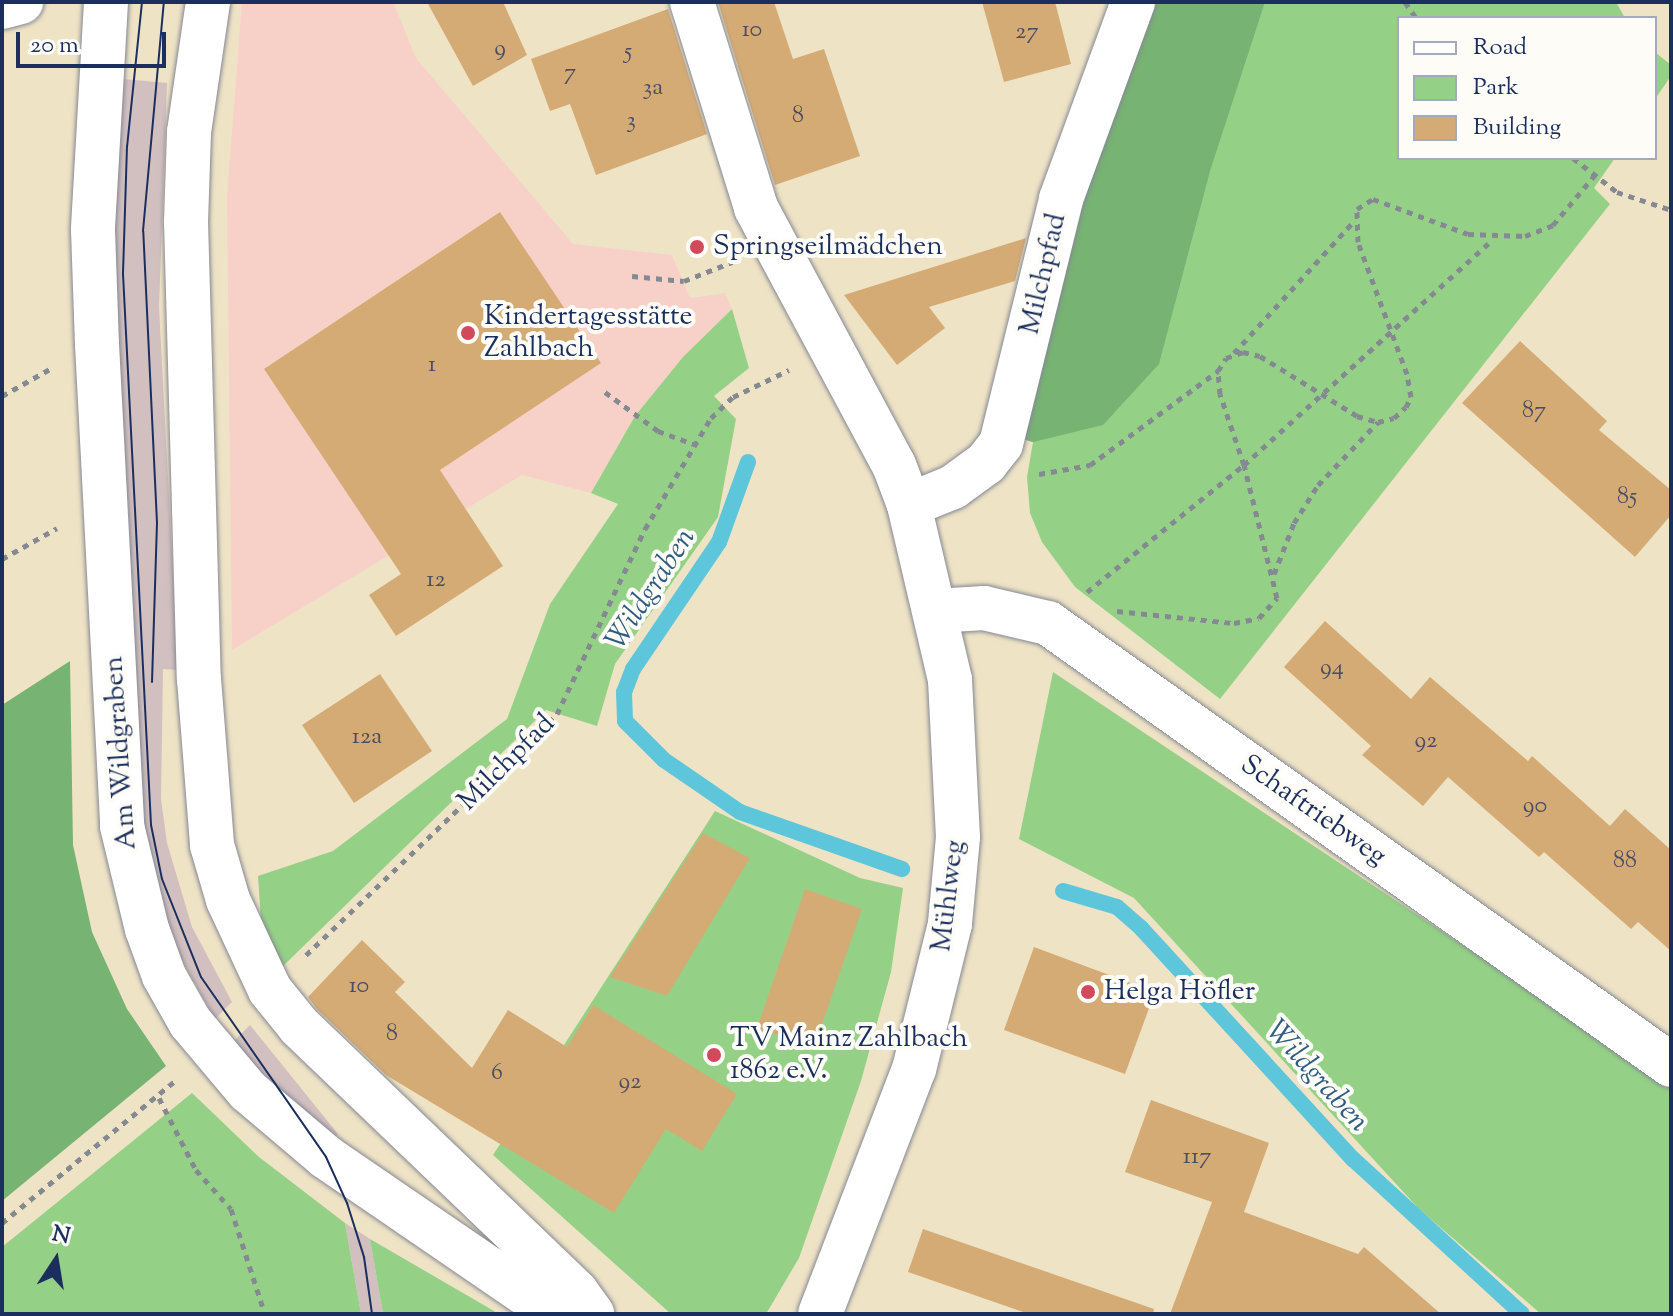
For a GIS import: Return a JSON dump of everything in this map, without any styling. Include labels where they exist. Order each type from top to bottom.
[{"type":"street","points":[[2,7],[21,2]]},
{"type":"street","name":"Am Wildgraben","points":[[106,2],[93,230],[122,826],[131,878],[164,976],[190,1022],[248,1091],[316,1149],[555,1314]]},
{"type":"street","points":[[208,2],[189,132],[186,221],[199,679],[212,845],[246,946],[270,990],[299,1026],[577,1293],[592,1314]]},
{"type":"street","name":"Mühlweg","points":[[692,2],[741,169],[894,465],[909,505],[950,680],[957,784],[950,924],[914,1069],[820,1314]]},
{"type":"street","name":"Milchpfad","points":[[909,505],[953,487],[986,463],[1001,444],[1061,199],[1133,2]]},
{"type":"street","name":"Schaftriebweg","points":[[935,611],[984,608],[1061,613],[1671,1065]]},
{"type":"street","points":[[437,1235],[461,1239],[479,1232],[483,1216],[473,1194]]},
{"type":"path","points":[[1576,160],[1617,192],[1671,210]]},
{"type":"path","points":[[986,463],[1035,475],[1090,465],[1218,371],[1354,221],[1357,209],[1373,199],[1493,238],[1525,236],[1553,225],[1595,175]]},
{"type":"path","points":[[1234,353],[1260,356],[1357,416],[1378,422],[1394,418],[1411,397],[1354,221]]},
{"type":"path","points":[[1061,613],[1244,465],[1493,238]]},
{"type":"path","points":[[632,276],[684,281],[778,245]]},
{"type":"path","name":"Milchpfad","points":[[296,964],[557,714],[645,529],[694,444],[733,397],[835,352]]},
{"type":"path","points":[[1061,613],[1234,623],[1271,610],[1277,598],[1273,576],[1244,465],[1227,420],[1218,371]]},
{"type":"path","points":[[605,392],[658,431],[694,444]]},
{"type":"path","points":[[1273,576],[1294,523],[1318,485],[1378,422]]},
{"type":"path","points":[[2,559],[107,499]]},
{"type":"path","points":[[2,1223],[159,1098],[189,1068]]},
{"type":"path","points":[[159,1098],[196,1170],[231,1209],[265,1314]]},
{"type":"shaded area","name":"Kindertagesstätte Zahlbach","points":[[242,2],[393,2],[416,58],[573,244],[672,255],[690,298],[725,293],[732,309],[683,357],[635,416],[591,493],[522,475],[232,650],[227,197]]},
{"type":"shaded area","points":[[124,79],[167,83],[159,307],[178,670],[163,669],[161,799],[167,843],[192,927],[232,1002],[215,1019],[177,951],[143,843],[112,274],[115,153]]},
{"type":"shaded area","points":[[250,1025],[338,1134],[331,1141],[232,1043]]},
{"type":"shaded area","points":[[345,1223],[370,1239],[383,1314],[361,1314]]},
{"type":"green space","points":[[1147,2],[1616,2],[1624,16],[1397,16],[1397,160],[1614,160],[1594,188],[1610,204],[1220,699],[1075,587],[1042,542],[1030,513],[1027,477],[1033,442],[1019,438]]},
{"type":"green space","points":[[1147,2],[1265,2],[1210,171],[1159,364],[1103,425],[1033,442],[1019,438],[1062,252]]},
{"type":"green space","points":[[1657,54],[1671,65],[1671,76],[1657,96]]},
{"type":"green space","points":[[732,309],[749,368],[714,396],[736,419],[718,517],[615,664],[597,726],[546,710],[280,969],[261,921],[258,876],[333,851],[507,719],[550,604],[618,504],[591,493],[635,416],[683,357]]},
{"type":"green space","points":[[70,661],[73,845],[92,932],[127,1009],[166,1066],[2,1201],[2,705]]},
{"type":"green space","points":[[1053,672],[1671,1084],[1671,1314],[1541,1314],[1419,1209],[1134,898],[1019,839]]},
{"type":"green space","name":"TV Mainz Zahlbach 1862 e.V.","points":[[715,811],[860,878],[903,888],[891,972],[861,1081],[799,1258],[766,1314],[671,1314],[493,1155]]},
{"type":"green space","points":[[192,1093],[259,1157],[345,1223],[361,1314],[2,1314],[2,1247]]},
{"type":"green space","points":[[370,1239],[494,1311],[497,1314],[383,1314]]},
{"type":"building","points":[[427,2],[503,2],[527,55],[473,86]]},
{"type":"building","points":[[718,2],[774,2],[793,59],[824,49],[860,156],[775,185]]},
{"type":"building","points":[[982,2],[1055,2],[1071,64],[1004,82]]},
{"type":"building","points":[[668,9],[707,134],[596,175],[570,104],[550,111],[531,59]]},
{"type":"building","points":[[500,212],[601,363],[440,470],[503,566],[396,636],[369,595],[401,574],[264,369]]},
{"type":"building","points":[[1026,238],[1015,281],[929,307],[945,328],[897,365],[844,295]]},
{"type":"building","points":[[1520,341],[1607,421],[1599,430],[1671,490],[1671,515],[1635,557],[1462,403]]},
{"type":"building","points":[[1325,621],[1411,699],[1430,677],[1528,761],[1532,756],[1610,826],[1625,809],[1671,850],[1671,951],[1638,922],[1631,929],[1544,852],[1539,857],[1448,777],[1423,806],[1362,755],[1371,746],[1284,667]]},
{"type":"building","points":[[380,674],[432,751],[354,803],[302,725]]},
{"type":"building","points":[[703,833],[750,858],[667,996],[610,977]]},
{"type":"building","points":[[805,889],[862,909],[814,1047],[757,1028]]},
{"type":"building","points":[[362,940],[405,982],[395,992],[472,1068],[508,1010],[567,1047],[593,1005],[737,1094],[702,1151],[666,1129],[614,1213],[386,1075],[317,1009],[308,997]]},
{"type":"building","points":[[1034,947],[1155,992],[1125,1074],[1004,1030]]},
{"type":"building","points":[[1151,1100],[1269,1143],[1244,1212],[1358,1254],[1364,1247],[1441,1314],[1170,1314],[1212,1202],[1125,1172]]},
{"type":"building","points":[[923,1229],[1154,1309],[1153,1314],[1029,1314],[908,1272]]},
{"type":"waterway","name":"Wildgraben","points":[[748,462],[719,542],[633,669],[624,692],[625,721],[664,760],[740,812],[902,869]]},
{"type":"waterway","name":"Wildgraben","points":[[1063,891],[1117,907],[1141,928],[1353,1159],[1522,1314]]},
{"type":"tram line","points":[[142,2],[127,146],[123,274],[151,825],[162,879],[201,977],[326,1157],[347,1203],[364,1257],[372,1314]]},
{"type":"tram line","points":[[152,682],[157,523],[143,231],[164,2]]},
{"type":"place","name":"Springseilmädchen","points":[[697,247]]},
{"type":"place","name":"Kindertagesstätte Zahlbach","points":[[468,333]]},
{"type":"place","name":"Helga Höfler","points":[[1088,992]]},
{"type":"place","name":"TV Mainz Zahlbach 1862 e.V.","points":[[714,1055]]}]
